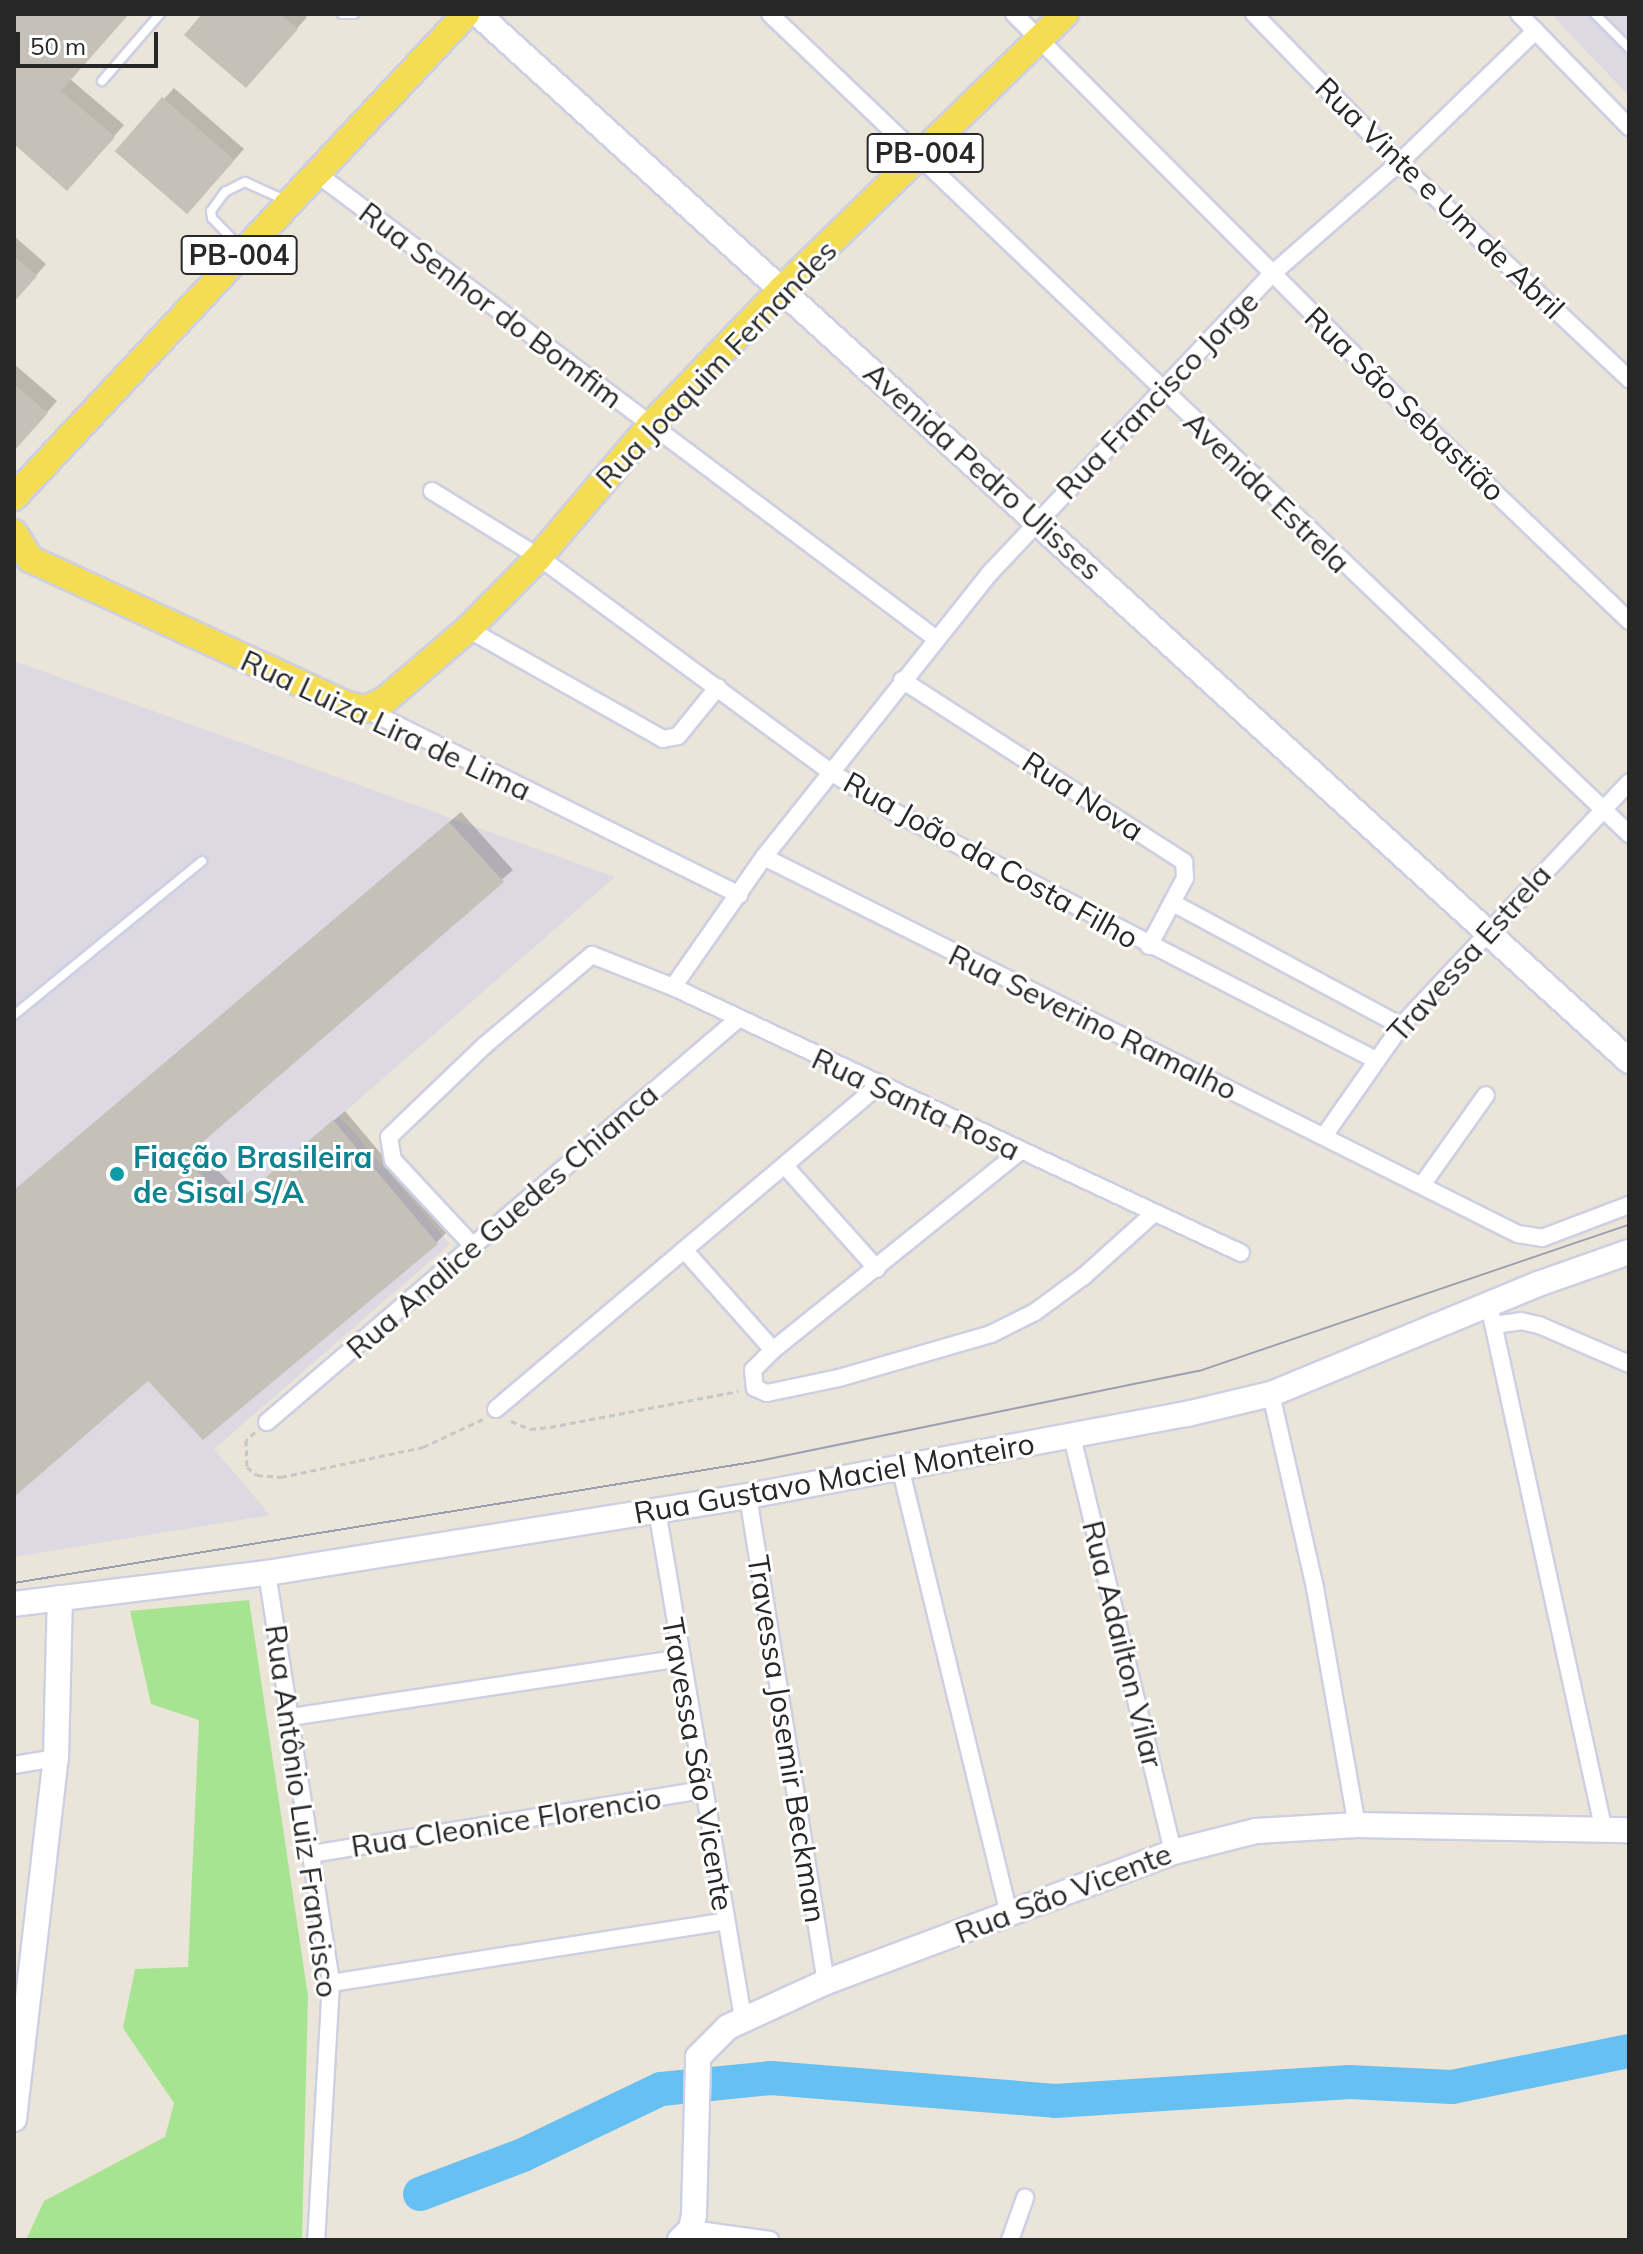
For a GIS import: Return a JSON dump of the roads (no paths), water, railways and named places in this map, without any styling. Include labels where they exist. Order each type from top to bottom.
[{"type":"main road","name":"PB-004","points":[[14,497],[466,14]]},
{"type":"main road","name":"Rua Joaquim Fernandes","points":[[365,709],[385,700],[468,629],[539,557],[650,426],[782,289],[1065,14]]},
{"type":"main road","points":[[14,533],[22,561]]},
{"type":"main road","name":"Rua Luiza Lira de Lima","points":[[22,561],[365,709]]},
{"type":"street","name":"Avenida Pedro Ulisses","points":[[478,14],[1038,521],[1483,933],[1629,1061]]},
{"type":"street","name":"Avenida Estrela","points":[[770,14],[1159,389],[1629,834]]},
{"type":"street","name":"Rua São Sebastião","points":[[1014,14],[1272,274],[1629,621]]},
{"type":"street","name":"Rua Vinte e Um de Abril","points":[[1254,14],[1399,163],[1629,379]]},
{"type":"street","points":[[1519,14],[1629,127]]},
{"type":"street","name":"Rua Francisco Jorge","points":[[673,987],[764,857],[902,680],[1038,521],[1159,389],[1272,274],[1399,163],[1535,31]]},
{"type":"street","name":"Rua Senhor do Bomfim","points":[[316,173],[935,638]]},
{"type":"street","name":"Rua João da Costa Filho","points":[[432,491],[539,557],[831,772],[898,814],[1149,946],[1374,1059]]},
{"type":"street","points":[[468,629],[663,739],[678,736],[718,687]]},
{"type":"street","name":"Rua Nova","points":[[902,680],[1181,859],[1187,872],[1149,946]]},
{"type":"street","name":"Rua Luiza Lira de Lima","points":[[365,709],[739,895]]},
{"type":"street","name":"Travessa Estrela","points":[[1324,1136],[1374,1059],[1401,1026],[1483,933],[1629,782]]},
{"type":"street","name":"Rua Severino Ramalho","points":[[764,857],[1530,1238],[1558,1233],[1629,1205]]},
{"type":"street","points":[[1173,903],[1401,1026]]},
{"type":"street","name":"Rua Santa Rosa","points":[[472,1245],[393,1160],[389,1137],[592,955],[673,987],[1018,1153],[1241,1253]]},
{"type":"street","name":"Rua Analice Guedes Chianca","points":[[267,1422],[738,1019]]},
{"type":"street","points":[[496,1409],[686,1252],[878,1086]]},
{"type":"street","points":[[1422,1185],[1486,1095]]},
{"type":"street","points":[[1018,1153],[773,1350],[753,1370],[755,1388],[767,1393],[839,1378],[991,1334],[1035,1312],[1084,1276],[1153,1214]]},
{"type":"street","points":[[785,1166],[877,1269]]},
{"type":"street","points":[[686,1252],[773,1350]]},
{"type":"street","name":"Rua Gustavo Maciel Monteiro","points":[[14,1604],[267,1573],[748,1496],[1072,1437],[1271,1394],[1492,1315],[1629,1252]]},
{"type":"street","points":[[1604,1831],[1492,1315],[1539,1325],[1629,1364]]},
{"type":"street","points":[[1271,1394],[1315,1588],[1357,1825]]},
{"type":"street","name":"Rua Adailton Vilar","points":[[1072,1437],[1173,1852]]},
{"type":"street","points":[[900,1467],[1008,1910]]},
{"type":"street","name":"Travessa Josemir Beckman","points":[[748,1496],[826,1982]]},
{"type":"street","name":"Travessa São Vicente","points":[[657,1510],[700,1790],[743,2018]]},
{"type":"street","name":"Rua Antônio Luiz Francisco","points":[[267,1573],[331,1983],[316,2240]]},
{"type":"street","points":[[14,2119],[56,1758],[60,1598]]},
{"type":"street","points":[[291,1717],[680,1658]]},
{"type":"street","points":[[14,1765],[56,1758]]},
{"type":"street","name":"Rua Cleonice Florencio","points":[[311,1854],[700,1790]]},
{"type":"street","name":"Rua São Vicente","points":[[685,2235],[696,2094],[695,2067],[713,2038],[743,2018],[826,1982],[1008,1910],[1173,1852],[1256,1831],[1357,1825],[1629,1830]]},
{"type":"street","points":[[331,1983],[725,1921]]},
{"type":"street","points":[[1010,2240],[1025,2198]]},
{"type":"street","points":[[685,2235],[770,2240]]},
{"type":"lane","points":[[102,81],[160,14]]},
{"type":"lane","points":[[342,14],[354,14]]},
{"type":"lane","points":[[1595,14],[1629,48]]},
{"type":"lane","points":[[244,250],[212,218],[211,211],[225,192],[245,182],[289,202]]},
{"type":"lane","points":[[14,1015],[202,861]]},
{"type":"waterway","points":[[420,2194],[523,2155],[661,2089],[771,2078],[1055,2101],[1349,2082],[1452,2087],[1629,2051]]},
{"type":"tram line","points":[[14,1583],[759,1461],[1199,1371],[1629,1225]]},
{"type":"place","name":"Fiação Brasileira de Sisal S/A","points":[[117,1174]]}]
